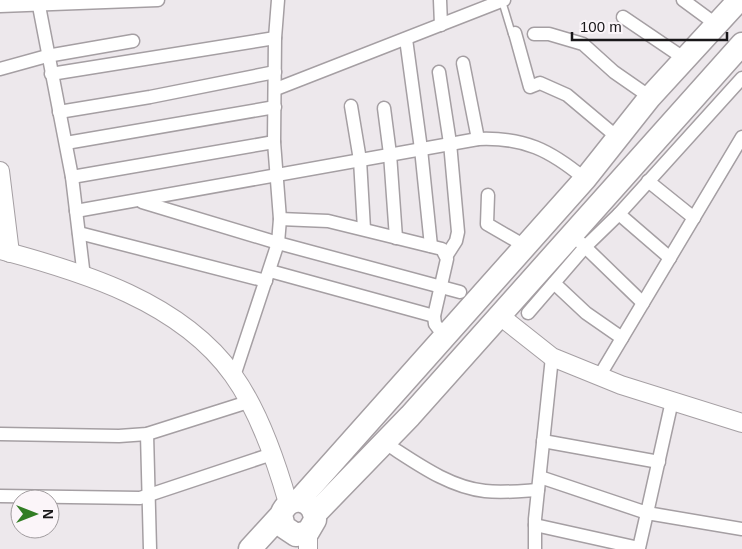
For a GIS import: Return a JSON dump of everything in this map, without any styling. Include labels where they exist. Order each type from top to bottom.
[{"type":"highway","points":[[298,524],[445,337],[585,179],[650,97],[739,0]]},
{"type":"highway","points":[[250,549],[298,524],[385,443],[500,316],[578,241],[742,44]]},
{"type":"street","points":[[2,4],[39,6],[158,0]]},
{"type":"street","points":[[234,376],[278,243],[280,219],[274,142],[275,38],[278,0]]},
{"type":"street","points":[[440,0],[440,25]]},
{"type":"street","points":[[276,89],[503,0]]},
{"type":"street","points":[[683,0],[717,25]]},
{"type":"street","points":[[39,6],[72,177],[84,277]]},
{"type":"street","points":[[623,17],[685,60]]},
{"type":"street","points":[[514,34],[530,87],[540,83],[567,95],[617,137]]},
{"type":"street","points":[[534,34],[549,34],[583,44],[614,72],[650,97]]},
{"type":"street","points":[[51,74],[275,38]]},
{"type":"street","points":[[406,39],[421,149],[431,246]]},
{"type":"street","points":[[0,69],[48,56],[133,41]]},
{"type":"street","points":[[463,63],[478,139]]},
{"type":"street","points":[[59,112],[150,97],[275,72]]},
{"type":"street","points":[[439,72],[450,143],[458,232],[456,241],[447,255],[434,316],[435,324],[445,337]]},
{"type":"street","points":[[528,313],[554,283],[578,241],[619,214],[742,78]]},
{"type":"street","points":[[351,106],[360,160],[364,230]]},
{"type":"street","points":[[66,143],[275,107]]},
{"type":"street","points":[[384,108],[390,154],[396,238]]},
{"type":"street","points":[[600,375],[742,137]]},
{"type":"street","points":[[76,211],[478,139],[532,144],[562,160],[585,179]]},
{"type":"street","points":[[72,177],[274,142]]},
{"type":"street","points":[[0,171],[5,251],[125,291],[165,312],[198,338],[234,376],[248,402],[272,454],[298,524]]},
{"type":"street","points":[[648,181],[694,218]]},
{"type":"street","points":[[488,195],[486,224],[525,246]]},
{"type":"street","points":[[140,201],[278,243],[460,292]]},
{"type":"street","points":[[619,214],[670,258]]},
{"type":"street","points":[[280,219],[315,220],[364,230],[442,249],[447,255]]},
{"type":"street","points":[[79,233],[434,316]]},
{"type":"street","points":[[578,241],[643,303]]},
{"type":"street","points":[[554,283],[586,313],[622,338]]},
{"type":"street","points":[[500,316],[552,357],[621,385],[742,423]]},
{"type":"street","points":[[536,549],[539,484],[552,357]]},
{"type":"street","points":[[536,525],[642,548],[647,514],[672,400]]},
{"type":"street","points":[[0,434],[119,436],[147,434],[248,402]]},
{"type":"street","points":[[147,434],[150,549]]},
{"type":"street","points":[[543,441],[658,462]]},
{"type":"street","points":[[385,443],[449,481],[468,488],[496,492],[539,484],[647,514],[742,529]]},
{"type":"street","points":[[0,496],[130,499],[148,496],[272,454]]},
{"type":"lane","points":[[503,0],[514,34]]}]
